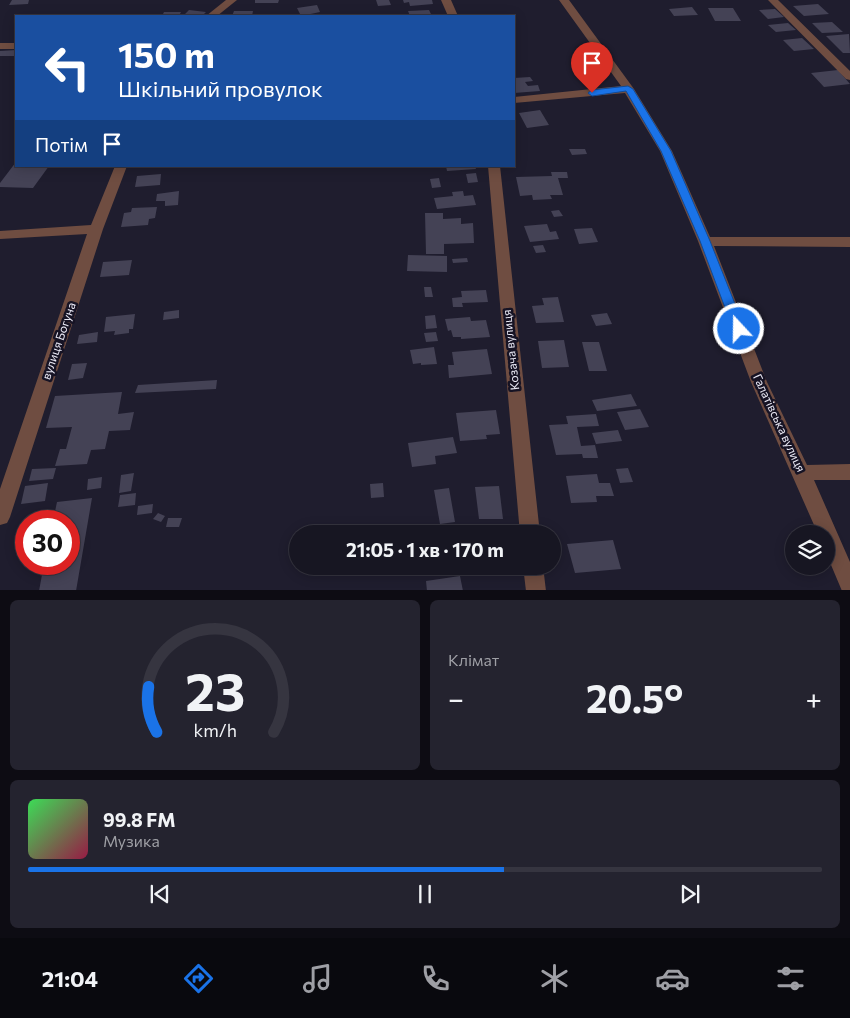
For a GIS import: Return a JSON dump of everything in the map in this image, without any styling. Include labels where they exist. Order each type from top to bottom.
[{"type":"street","points":[[212,15],[232,0]]},
{"type":"street","points":[[446,0],[453,15]]},
{"type":"street","name":"Галатівська вулиця","points":[[564,0],[628,89],[666,151],[705,241],[759,382],[802,473],[850,585]]},
{"type":"street","points":[[773,0],[850,77]]},
{"type":"street","points":[[0,46],[15,46]]},
{"type":"street","points":[[515,100],[628,89]]},
{"type":"street","name":"вулиця Богуна","points":[[0,517],[96,229],[121,167]]},
{"type":"street","name":"Козача вулиця","points":[[494,167],[529,525]]},
{"type":"street","points":[[0,235],[96,229]]},
{"type":"street","points":[[705,241],[850,242]]},
{"type":"street","points":[[802,473],[850,472]]},
{"type":"street","points":[[534,575],[536,590]]},
{"type":"building","points":[[12,0],[29,0],[28,4],[9,5]]},
{"type":"building","points":[[255,0],[279,0],[278,3],[255,3]]},
{"type":"building","points":[[376,0],[389,0],[391,5],[378,6]]},
{"type":"building","points":[[403,0],[432,0],[433,4],[410,6],[409,2],[404,3]]},
{"type":"building","points":[[818,4],[829,14],[804,16],[793,6]]},
{"type":"building","points":[[317,5],[320,12],[300,15],[297,8]]},
{"type":"building","points":[[692,7],[698,15],[674,16],[669,9]]},
{"type":"building","points":[[708,8],[733,8],[741,21],[715,21]]},
{"type":"building","points":[[775,9],[784,17],[768,19],[759,10]]},
{"type":"building","points":[[189,10],[206,12],[203,15],[184,15]]},
{"type":"building","points":[[429,10],[432,15],[410,15],[408,11]]},
{"type":"building","points":[[234,11],[253,11],[252,15],[232,15]]},
{"type":"building","points":[[164,12],[181,12],[180,15],[162,15]]},
{"type":"building","points":[[832,22],[843,32],[822,33],[812,23]]},
{"type":"building","points":[[788,23],[796,30],[776,32],[768,25]]},
{"type":"building","points":[[849,34],[850,53],[843,53],[826,36]]},
{"type":"building","points":[[802,38],[814,49],[794,51],[783,40]]},
{"type":"building","points":[[15,50],[15,56],[0,56],[0,51]]},
{"type":"building","points":[[838,70],[850,84],[824,87],[811,73]]},
{"type":"building","points":[[530,77],[533,81],[525,82],[528,86],[538,85],[540,91],[515,93],[515,78]]},
{"type":"building","points":[[540,110],[549,125],[527,128],[519,113]]},
{"type":"building","points":[[569,149],[585,149],[587,154],[572,155]]},
{"type":"building","points":[[15,163],[15,167],[48,167],[33,188],[0,187],[0,183]]},
{"type":"building","points":[[446,167],[475,167],[476,169],[447,171]]},
{"type":"building","points":[[551,172],[567,172],[568,178],[558,178],[563,195],[550,195],[552,199],[533,200],[532,195],[520,196],[516,177],[552,176]]},
{"type":"building","points":[[476,173],[478,182],[468,183],[466,174]]},
{"type":"building","points":[[161,174],[160,185],[135,187],[137,176]]},
{"type":"building","points":[[439,178],[441,187],[432,188],[430,179]]},
{"type":"building","points":[[179,191],[178,205],[165,206],[165,201],[156,201],[157,194]]},
{"type":"building","points":[[463,191],[464,196],[473,195],[476,205],[437,209],[434,198],[453,196],[452,192]]},
{"type":"building","points":[[157,207],[155,218],[149,219],[148,225],[121,227],[124,213],[131,212],[132,208]]},
{"type":"building","points":[[559,210],[563,216],[554,217],[551,211]]},
{"type":"building","points":[[425,213],[443,213],[443,219],[461,218],[461,224],[473,223],[474,243],[444,244],[444,254],[426,254]]},
{"type":"building","points":[[547,224],[550,232],[556,231],[559,239],[530,242],[524,226]]},
{"type":"building","points":[[592,228],[598,242],[579,244],[574,229]]},
{"type":"building","points":[[543,245],[546,252],[536,253],[533,246]]},
{"type":"building","points":[[408,255],[447,256],[447,272],[407,271]]},
{"type":"building","points":[[467,258],[468,262],[453,263],[452,259]]},
{"type":"building","points":[[132,260],[129,275],[100,277],[103,262]]},
{"type":"building","points":[[424,287],[431,287],[433,297],[425,297]]},
{"type":"building","points":[[486,290],[488,302],[462,303],[463,307],[453,307],[452,298],[462,297],[461,291]]},
{"type":"building","points":[[558,297],[564,322],[536,323],[532,306],[544,305],[542,298]]},
{"type":"building","points":[[179,310],[179,318],[163,320],[164,312]]},
{"type":"building","points":[[607,313],[612,324],[596,326],[591,315]]},
{"type":"building","points":[[135,314],[133,329],[129,329],[129,333],[114,335],[115,331],[104,332],[106,317]]},
{"type":"building","points":[[435,315],[437,328],[426,329],[425,316]]},
{"type":"building","points":[[470,317],[471,321],[486,320],[490,337],[461,339],[461,337],[453,337],[451,330],[448,331],[445,319]]},
{"type":"building","points":[[98,332],[97,342],[77,344],[79,335]]},
{"type":"building","points":[[436,332],[438,341],[426,342],[424,333]]},
{"type":"building","points":[[564,340],[569,367],[542,368],[538,341]]},
{"type":"building","points":[[582,342],[599,342],[607,371],[589,371]]},
{"type":"building","points":[[434,347],[437,364],[413,364],[410,350]]},
{"type":"building","points":[[487,349],[492,374],[449,378],[448,365],[454,365],[452,352]]},
{"type":"building","points":[[87,363],[83,378],[68,380],[72,364]]},
{"type":"building","points":[[217,380],[216,389],[135,393],[138,385]]},
{"type":"building","points":[[122,392],[118,414],[134,412],[130,430],[109,431],[105,449],[91,450],[87,464],[55,466],[60,449],[66,449],[72,427],[46,428],[55,396]]},
{"type":"building","points":[[631,394],[637,406],[597,411],[592,400]]},
{"type":"building","points":[[640,409],[649,427],[625,430],[617,412]]},
{"type":"building","points":[[496,410],[500,434],[486,435],[487,439],[460,441],[456,413]]},
{"type":"building","points":[[596,414],[599,426],[577,427],[581,446],[595,445],[598,458],[583,458],[582,454],[556,455],[549,425],[568,424],[566,416]]},
{"type":"building","points":[[618,430],[622,441],[596,444],[592,433]]},
{"type":"building","points":[[453,437],[457,453],[435,456],[436,464],[412,467],[408,443]]},
{"type":"building","points":[[56,468],[53,479],[29,481],[32,469]]},
{"type":"building","points":[[628,468],[633,482],[620,483],[616,469]]},
{"type":"building","points":[[134,473],[131,491],[119,493],[121,475]]},
{"type":"building","points":[[597,474],[599,483],[610,483],[614,496],[596,496],[597,502],[571,503],[566,476]]},
{"type":"building","points":[[102,477],[101,488],[87,490],[88,479]]},
{"type":"building","points":[[48,483],[45,501],[21,504],[25,486]]},
{"type":"building","points":[[383,483],[384,497],[371,498],[370,484]]},
{"type":"building","points":[[499,486],[503,519],[479,519],[475,487]]},
{"type":"building","points":[[449,488],[455,522],[440,524],[434,490]]},
{"type":"building","points":[[136,493],[135,505],[118,507],[120,495]]},
{"type":"building","points":[[92,498],[80,568],[80,510],[55,510],[57,502]]},
{"type":"building","points":[[153,504],[152,513],[137,515],[138,506]]},
{"type":"building","points":[[158,513],[165,516],[161,522],[153,519]]},
{"type":"building","points":[[168,518],[182,518],[179,527],[166,527]]},
{"type":"building","points":[[613,540],[621,569],[575,573],[567,544]]},
{"type":"building","points":[[42,575],[79,575],[76,590],[39,590]]},
{"type":"building","points":[[460,576],[463,590],[427,590],[426,581]]},
{"type":"route","points":[[592,93],[628,89],[666,151],[705,241],[739,329]]}]
